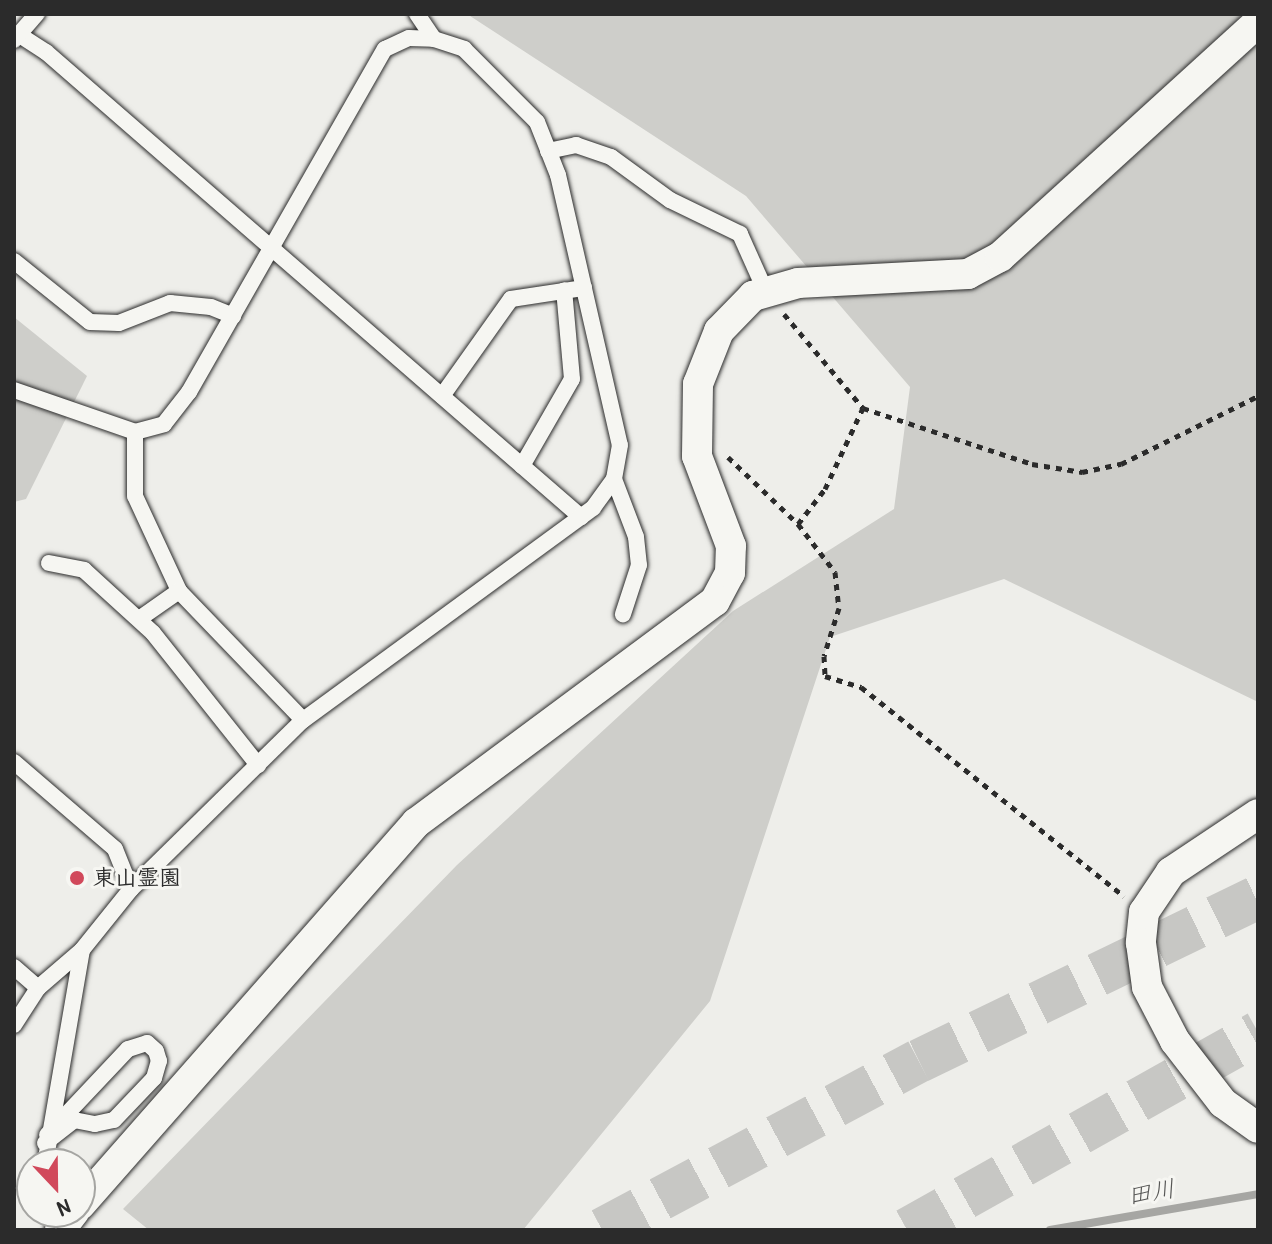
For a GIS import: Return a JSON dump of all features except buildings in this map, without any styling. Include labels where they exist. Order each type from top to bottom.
[{"type":"street","points":[[96,1183],[416,823],[715,601],[730,573],[731,546],[697,456],[695,415],[698,384],[719,331],[753,296],[798,283],[968,274],[1000,257],[1258,22]]},
{"type":"street","points":[[1258,814],[1171,872],[1144,912],[1141,943],[1147,987],[1175,1041],[1223,1103],[1258,1128]]},
{"type":"lane","points":[[37,14],[16,37],[46,52],[581,517]]},
{"type":"lane","points":[[417,14],[434,39]]},
{"type":"lane","points":[[14,390],[135,432],[164,424],[189,392],[385,49],[409,38],[434,39],[464,49],[537,122],[548,151],[620,445],[614,479],[636,537],[639,565],[623,614]]},
{"type":"lane","points":[[548,151],[576,145],[611,157],[670,200],[740,234],[766,292]]},
{"type":"lane","points":[[14,261],[90,322],[119,323],[170,303],[211,307],[233,316]]},
{"type":"lane","points":[[442,396],[511,299],[584,288]]},
{"type":"lane","points":[[522,466],[572,379],[564,290]]},
{"type":"lane","points":[[135,432],[135,496],[179,591],[303,720]]},
{"type":"lane","points":[[14,1025],[38,988],[82,950],[131,889],[303,720],[581,517],[614,479]]},
{"type":"lane","points":[[49,563],[84,570],[139,619],[258,765]]},
{"type":"lane","points":[[139,619],[179,591]]},
{"type":"lane","points":[[14,762],[115,849],[131,889]]},
{"type":"lane","points":[[46,1148],[82,950]]},
{"type":"lane","points":[[14,967],[38,988]]},
{"type":"lane","points":[[147,1043],[156,1051],[159,1061],[154,1078],[114,1120],[95,1124],[74,1120],[46,1139],[128,1049],[147,1043]]},
{"type":"path","points":[[766,292],[863,408],[1032,464],[1082,472],[1121,464],[1258,396]]},
{"type":"path","points":[[798,524],[825,489],[863,408]]},
{"type":"path","points":[[695,415],[739,470],[798,524],[835,572],[839,608],[824,656],[825,676],[861,687],[1144,912]]},
{"type":"shaded area","points":[[467,14],[1258,14],[1258,702],[1004,579],[830,637],[710,1001],[523,1230],[149,1230],[123,1209],[457,865],[733,611],[894,509],[910,387],[746,196]]},
{"type":"shaded area","points":[[14,317],[87,376],[26,499],[14,502]]},
{"type":"waterway","name":"田川","points":[[1050,1230],[1258,1194]]},
{"type":"tunnel","points":[[602,1230],[919,1061],[1258,897]]},
{"type":"tunnel","points":[[907,1230],[1258,1033]]},
{"type":"place","name":"東山霊園","points":[[77,878]]}]
